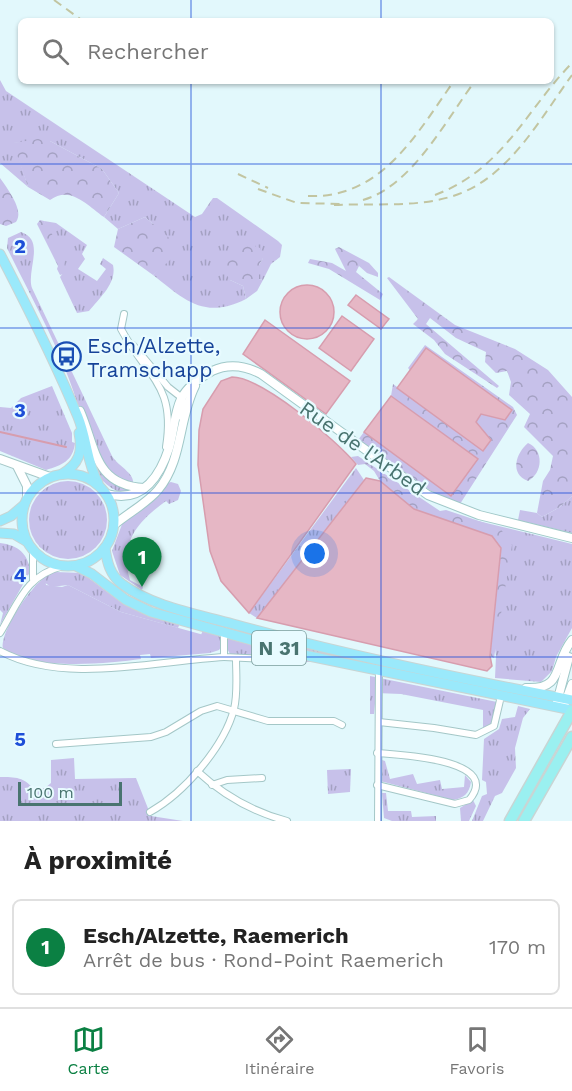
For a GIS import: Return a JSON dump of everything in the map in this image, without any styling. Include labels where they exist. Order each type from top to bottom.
[{"type":"highway","points":[[510,821],[572,711]]},
{"type":"highway","points":[[524,821],[572,737]]},
{"type":"main road","points":[[0,254],[35,318],[70,396],[83,428],[90,467],[106,494],[114,514],[114,525],[105,548],[87,562],[76,566],[52,564],[33,552],[26,540],[21,519],[25,501]]},
{"type":"main road","points":[[21,294],[81,441],[78,461],[62,474]]},
{"type":"main road","name":"Rue de l'Arbed","points":[[144,488],[164,460],[182,398],[197,382],[210,373],[224,367],[240,367],[254,371],[428,495],[479,515],[572,538]]},
{"type":"main road","points":[[114,525],[156,492],[174,462],[188,402],[197,382]]},
{"type":"main road","points":[[70,396],[80,411],[97,460],[105,471],[124,486],[144,488]]},
{"type":"main road","points":[[0,521],[11,516],[41,482],[50,477],[62,474],[88,478],[99,485]]},
{"type":"main road","points":[[106,494],[126,498],[135,496],[144,488]]},
{"type":"main road","points":[[0,533],[14,534],[26,540]]},
{"type":"main road","name":"N 31","points":[[105,548],[108,566],[114,577],[144,596],[183,610],[380,666],[501,696],[557,703],[570,700]]},
{"type":"main road","name":"N 31","points":[[76,566],[92,574],[114,592],[138,607],[296,652],[512,688],[557,703],[572,711]]},
{"type":"main road","points":[[512,688],[540,688],[551,682],[557,675],[563,656],[572,640]]},
{"type":"main road","points":[[557,703],[572,648]]},
{"type":"main road","points":[[570,700],[572,684]]},
{"type":"street","points":[[124,314],[121,321],[125,336],[162,388],[167,402],[169,426],[164,460]]},
{"type":"street","points":[[125,336],[147,359],[168,387],[182,398],[184,403],[174,462]]},
{"type":"street","points":[[0,459],[50,477]]},
{"type":"street","points":[[16,465],[27,486],[25,501]]},
{"type":"street","points":[[33,552],[33,579]]},
{"type":"street","points":[[0,633],[33,579],[46,571],[63,566]]},
{"type":"street","points":[[224,632],[224,657]]},
{"type":"street","points":[[0,651],[24,662],[71,669],[224,657],[290,660],[296,652]]},
{"type":"street","points":[[150,812],[162,805],[215,750],[234,709],[236,658]]},
{"type":"street","points":[[377,821],[380,666]]},
{"type":"street","points":[[379,722],[476,735],[494,726],[501,696]]},
{"type":"street","points":[[56,744],[151,736],[166,732],[201,711],[218,706],[268,721],[334,721],[342,725]]},
{"type":"street","points":[[377,753],[413,757],[467,769],[475,777],[476,784],[469,800],[455,804],[377,785]]},
{"type":"street","points":[[197,771],[212,785],[257,812],[287,821]]},
{"type":"street","points":[[212,785],[227,780],[262,778]]},
{"type":"green space","points":[[0,80],[6,91],[195,217],[202,214],[213,198],[217,198],[278,241],[282,245],[280,257],[271,264],[263,280],[259,279],[259,265],[263,258],[230,280],[243,286],[246,299],[218,308],[196,304],[185,299],[153,275],[163,264],[153,224],[145,217],[118,229],[104,217],[119,193],[102,169],[50,141],[14,143],[28,187],[0,163]]},
{"type":"green space","points":[[38,139],[50,141],[102,169],[119,193],[104,217],[78,198],[64,195],[50,200],[28,187],[13,143]]},
{"type":"green space","points":[[0,178],[14,200],[18,212],[16,222],[6,226],[0,224]]},
{"type":"green space","points":[[145,217],[176,244],[177,254],[153,275],[114,247],[118,229]]},
{"type":"green space","points":[[40,220],[44,221],[62,253],[65,267],[63,274],[60,275],[58,266],[37,224]]},
{"type":"green space","points":[[44,221],[56,223],[87,245],[82,254],[85,259],[78,269],[97,281],[106,269],[100,264],[103,258],[113,265],[114,272],[110,284],[89,311],[77,313],[60,277],[63,273]]},
{"type":"green space","points":[[21,232],[28,236],[34,249],[32,288],[112,456],[133,480],[131,491],[117,491],[107,485],[99,477],[94,467],[80,412],[66,370],[7,248],[8,238]]},
{"type":"green space","points":[[252,245],[260,248],[263,258],[259,265],[259,279],[263,280],[257,291],[246,299],[243,286],[230,280],[224,271],[226,260],[233,246]]},
{"type":"green space","points":[[339,247],[369,263],[378,273],[378,277],[367,273],[359,266],[356,272],[383,294],[380,300],[329,269],[308,263],[310,259],[332,263],[346,271],[335,249]]},
{"type":"green space","points":[[389,277],[455,325],[515,349],[548,370],[572,397],[572,496],[560,507],[542,517],[537,513],[543,481],[550,470],[553,456],[524,427],[530,414],[509,395],[511,382],[507,371],[496,373],[485,362],[486,352],[456,338],[430,318],[426,324],[499,386],[497,388],[445,354],[434,340],[413,324],[418,319],[387,278]]},
{"type":"green space","points":[[425,345],[513,407],[517,415],[460,504],[431,491],[358,440],[364,432],[451,496],[477,459],[391,396],[393,384],[483,450],[475,422],[481,414],[505,420],[426,348],[410,370],[408,368]]},
{"type":"green space","points":[[52,386],[72,433],[72,442],[75,443],[72,454],[66,461],[46,470],[0,451],[0,407],[11,408],[21,398]]},
{"type":"green space","points":[[528,443],[537,451],[540,462],[537,473],[528,481],[518,474],[516,463],[520,452]]},
{"type":"green space","points":[[358,456],[440,511],[446,510],[500,528],[512,545],[494,658],[490,656],[501,547],[492,536],[414,509],[380,481],[374,471],[365,464],[358,465],[351,457]]},
{"type":"green space","points":[[356,468],[364,480],[257,618],[249,613]]},
{"type":"green space","points":[[68,481],[83,484],[95,493],[104,505],[107,520],[104,535],[95,547],[83,556],[68,559],[53,556],[41,547],[32,535],[29,520],[32,505],[41,493],[53,484]]},
{"type":"green space","points":[[171,482],[178,484],[181,491],[178,500],[169,504],[166,501],[147,517],[133,534],[129,544],[127,567],[130,580],[143,587],[142,590],[120,575],[112,551],[124,519],[164,484]]},
{"type":"green space","points":[[572,496],[572,533],[518,520],[520,510],[537,513],[542,517],[560,507]]},
{"type":"green space","points":[[478,521],[572,544],[572,628],[556,657],[552,671],[541,682],[495,678],[496,656]]},
{"type":"green space","points":[[0,543],[17,548],[25,555],[30,572],[0,625],[3,613],[0,610]]},
{"type":"green space","points":[[55,572],[82,573],[118,600],[136,609],[180,623],[178,628],[121,612],[68,585],[51,587],[42,580]]},
{"type":"green space","points":[[45,577],[46,585],[62,587],[68,585],[121,612],[211,637],[210,653],[151,658],[150,654],[140,655],[141,659],[89,664],[48,663],[15,655],[4,647],[5,637],[36,585]]},
{"type":"green space","points":[[39,582],[10,653],[3,648],[7,629],[21,604]]},
{"type":"green space","points":[[238,629],[369,661],[369,665],[309,653],[238,632]]},
{"type":"green space","points":[[203,630],[216,633],[224,641],[229,637],[311,659],[310,662],[297,662],[294,658],[236,656],[230,654],[224,643],[219,650],[210,653],[209,644],[201,635]]},
{"type":"green space","points":[[370,676],[497,702],[492,725],[483,730],[483,710],[401,694],[376,693],[374,714],[370,714]]},
{"type":"green space","points":[[518,706],[530,709],[523,718],[515,748],[516,768],[502,793],[495,796],[483,821],[472,821],[482,796],[487,794],[486,782],[482,780],[484,739],[499,729],[502,719],[515,717]]},
{"type":"green space","points":[[74,758],[75,779],[136,778],[151,816],[183,821],[0,821],[0,777],[10,777],[27,782],[34,790],[45,788],[51,783],[51,760]]},
{"type":"green space","points":[[382,760],[385,761],[390,779],[413,774],[417,784],[440,780],[442,789],[464,787],[465,775],[471,782],[469,790],[465,795],[453,800],[380,781]]},
{"type":"green space","points":[[351,769],[350,792],[328,794],[327,770]]},
{"type":"green space","points":[[382,793],[386,793],[388,811],[411,811],[412,817],[436,816],[436,821],[392,821],[384,818]]},
{"type":"green space","points":[[473,800],[476,806],[469,821],[461,821],[460,808]]},
{"type":"shaded area","points":[[307,285],[317,287],[326,293],[332,302],[334,312],[332,322],[326,331],[317,337],[307,339],[297,337],[288,331],[282,322],[280,312],[282,302],[288,293],[297,287]]},
{"type":"shaded area","points":[[356,295],[389,319],[381,329],[348,305]]},
{"type":"shaded area","points":[[342,316],[374,339],[351,371],[319,348]]},
{"type":"shaded area","points":[[265,320],[350,381],[326,414],[243,354]]},
{"type":"shaded area","points":[[426,348],[512,410],[505,420],[481,414],[476,422],[491,440],[483,451],[397,388]]},
{"type":"shaded area","points":[[232,377],[261,387],[279,398],[316,426],[356,464],[249,613],[221,581],[210,551],[198,465],[199,430],[203,409],[221,381]]},
{"type":"shaded area","points":[[391,396],[478,459],[451,496],[364,432]]},
{"type":"shaded area","points":[[366,478],[380,481],[414,509],[492,536],[501,548],[490,656],[492,666],[487,671],[257,618]]},
{"type":"waterway","points":[[0,432],[66,447]]},
{"type":"railway","points":[[54,0],[79,18]]},
{"type":"railway","points":[[554,83],[571,64]]},
{"type":"railway","points":[[334,205],[424,202],[439,200],[473,188],[490,176],[521,146],[572,75]]},
{"type":"railway","points":[[308,196],[334,194],[357,187],[377,175],[411,141],[452,84]]},
{"type":"railway","points":[[363,200],[397,181],[412,166],[440,132],[473,84]]},
{"type":"railway","points":[[435,195],[458,184],[496,155],[553,84]]},
{"type":"railway","points":[[238,174],[268,188]]},
{"type":"railway","points":[[258,189],[297,203],[343,204]]},
{"type":"place","name":"Esch/Alzette, Tramschapp","points":[[66,357]]},
{"type":"place","name":"Esch/Alzette, Raemerich","points":[[142,587]]}]
